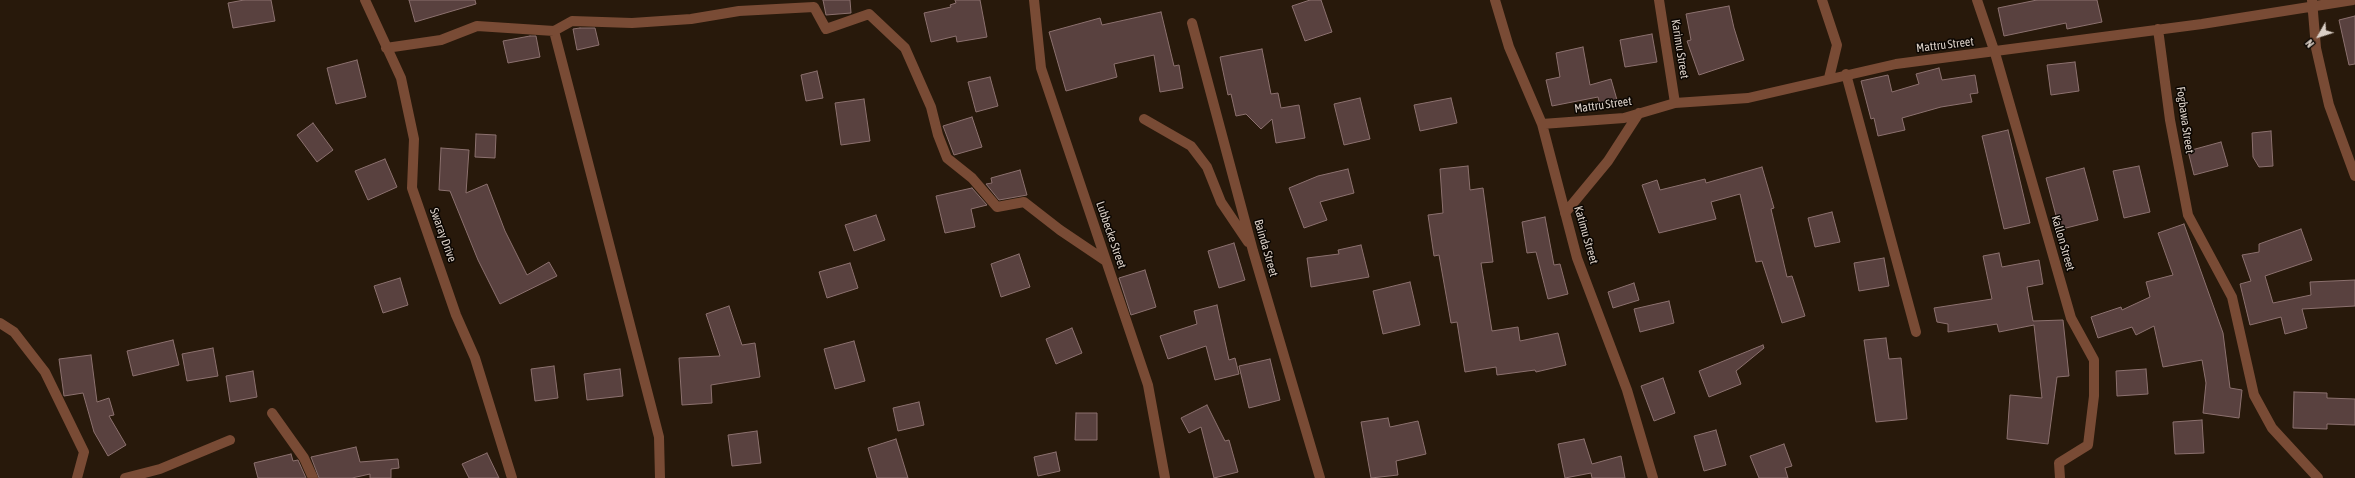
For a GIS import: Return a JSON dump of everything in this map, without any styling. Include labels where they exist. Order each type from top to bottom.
[{"type":"street","name":"Swaray Drive","points":[[365,0],[401,78],[414,139],[412,188],[456,315],[475,358],[512,478]]},
{"type":"street","name":"Lubbecke Street","points":[[1034,0],[1041,68],[1148,385],[1165,478]]},
{"type":"street","name":"Katimu Street","points":[[1495,0],[1509,47],[1542,124],[1577,258],[1627,390],[1653,478]]},
{"type":"street","name":"Karimu Street","points":[[1659,0],[1675,102]]},
{"type":"street","points":[[1822,0],[1837,45],[1829,78]]},
{"type":"street","name":"Kallon Street","points":[[1977,0],[1994,53],[2071,318],[2094,360],[2094,396],[2088,445],[2059,463],[2060,478]]},
{"type":"street","name":"Mattru Street","points":[[1542,124],[1624,118],[1675,102],[1748,98],[1846,74],[1896,64],[1994,53],[2202,24],[2312,3],[2353,0]]},
{"type":"street","points":[[2312,3],[2316,48],[2329,105],[2355,176]]},
{"type":"street","points":[[386,48],[441,40],[476,26],[554,31],[572,22],[632,23],[676,20],[739,11],[814,7],[826,29],[869,14],[905,48],[931,107],[938,135],[947,158],[972,178],[997,206],[1024,202],[1060,230],[1106,261]]},
{"type":"street","name":"Bainda Street","points":[[1192,23],[1253,251],[1320,478]]},
{"type":"street","name":"Fogbawa Street","points":[[2158,29],[2170,120],[2188,216],[2232,296],[2254,395],[2272,428],[2318,478]]},
{"type":"street","points":[[554,31],[659,437],[660,478]]},
{"type":"street","points":[[1846,74],[1916,332]]},
{"type":"street","points":[[1565,213],[1608,161],[1640,113]]},
{"type":"street","points":[[1144,119],[1191,146],[1207,167],[1221,202],[1253,251]]},
{"type":"street","points":[[0,323],[14,332],[46,372],[84,452],[77,478]]},
{"type":"street","points":[[272,413],[304,458],[313,478]]},
{"type":"street","points":[[125,478],[160,469],[230,440]]},
{"type":"building","points":[[244,0],[271,0],[275,21],[233,28],[228,3]]},
{"type":"building","points":[[409,0],[475,0],[476,4],[415,22]]},
{"type":"building","points":[[823,0],[850,0],[851,13],[826,15]]},
{"type":"building","points":[[955,0],[980,0],[987,37],[957,42],[956,36],[931,42],[924,13],[951,7],[950,5],[956,3]]},
{"type":"building","points":[[1310,0],[1321,0],[1332,32],[1305,41],[1292,6]]},
{"type":"building","points":[[2037,0],[2097,0],[2102,22],[2067,29],[2066,23],[2004,36],[1998,8]]},
{"type":"building","points":[[1729,6],[1744,60],[1699,75],[1687,41],[1691,40],[1686,14]]},
{"type":"building","points":[[1161,12],[1174,66],[1179,65],[1183,88],[1160,92],[1154,55],[1114,64],[1117,77],[1066,91],[1049,32],[1100,18],[1102,25]]},
{"type":"building","points":[[2355,16],[2355,64],[2349,65],[2339,20]]},
{"type":"building","points":[[595,28],[599,45],[577,50],[573,29]]},
{"type":"building","points":[[1652,34],[1657,62],[1625,67],[1620,40]]},
{"type":"building","points":[[536,36],[540,57],[508,63],[503,41]]},
{"type":"building","points":[[1583,47],[1590,85],[1611,79],[1617,100],[1600,105],[1598,97],[1552,106],[1546,80],[1560,77],[1556,53]]},
{"type":"building","points":[[1262,49],[1271,94],[1278,93],[1281,108],[1299,105],[1305,138],[1276,143],[1272,119],[1261,129],[1246,114],[1236,116],[1231,94],[1228,95],[1220,57]]},
{"type":"building","points":[[357,60],[366,97],[336,104],[327,68]]},
{"type":"building","points":[[2075,62],[2079,91],[2051,95],[2047,65]]},
{"type":"building","points":[[1939,68],[1942,80],[1975,75],[1978,93],[1970,94],[1972,102],[1941,107],[1902,118],[1905,130],[1878,136],[1874,118],[1871,119],[1861,81],[1888,75],[1892,92],[1919,84],[1916,74]]},
{"type":"building","points":[[817,71],[823,98],[806,101],[801,75]]},
{"type":"building","points":[[990,77],[998,106],[976,112],[968,82]]},
{"type":"building","points":[[1360,98],[1370,139],[1344,145],[1334,104]]},
{"type":"building","points":[[1451,98],[1457,123],[1420,131],[1414,105]]},
{"type":"building","points":[[864,99],[870,141],[841,145],[835,103]]},
{"type":"building","points":[[972,117],[982,147],[954,155],[943,126]]},
{"type":"building","points":[[313,123],[333,150],[317,162],[297,135]]},
{"type":"building","points":[[2008,130],[2030,223],[2004,229],[1982,136]]},
{"type":"building","points":[[2271,131],[2273,166],[2259,167],[2253,157],[2252,133]]},
{"type":"building","points":[[476,134],[496,135],[495,158],[475,157]]},
{"type":"building","points":[[2221,142],[2228,166],[2194,175],[2188,151]]},
{"type":"building","points":[[441,148],[469,150],[466,193],[487,184],[505,231],[527,275],[549,262],[557,276],[500,304],[478,260],[450,191],[439,190]]},
{"type":"building","points":[[385,159],[397,187],[368,200],[355,171]]},
{"type":"building","points":[[1468,166],[1470,190],[1483,188],[1493,262],[1481,263],[1492,331],[1518,327],[1520,341],[1558,333],[1566,365],[1536,372],[1535,370],[1497,375],[1496,367],[1465,372],[1457,322],[1451,323],[1439,255],[1434,256],[1428,215],[1443,213],[1440,169]]},
{"type":"building","points":[[2139,166],[2150,212],[2124,218],[2113,171]]},
{"type":"building","points":[[1762,167],[1774,208],[1771,209],[1787,277],[1792,276],[1805,316],[1782,323],[1762,261],[1756,262],[1740,194],[1711,202],[1716,219],[1659,233],[1642,185],[1657,180],[1660,190],[1705,179],[1706,183]]},
{"type":"building","points":[[2084,168],[2098,220],[2062,229],[2058,223],[2046,178]]},
{"type":"building","points":[[1348,169],[1354,193],[1320,202],[1327,220],[1304,228],[1289,188],[1318,176]]},
{"type":"building","points":[[1020,170],[1027,195],[999,200],[986,184],[992,183],[991,178]]},
{"type":"building","points":[[972,188],[987,205],[971,209],[975,227],[945,233],[936,196]]},
{"type":"building","points":[[1832,212],[1840,242],[1815,247],[1808,218]]},
{"type":"building","points":[[876,215],[885,240],[854,251],[845,225]]},
{"type":"building","points":[[1545,217],[1554,265],[1560,264],[1568,294],[1548,299],[1536,252],[1527,253],[1522,222]]},
{"type":"building","points":[[2184,224],[2223,333],[2230,388],[2242,390],[2239,418],[2203,413],[2206,383],[2202,360],[2163,367],[2154,326],[2136,335],[2132,327],[2098,338],[2091,317],[2121,307],[2122,310],[2150,297],[2146,282],[2173,275],[2158,233]]},
{"type":"building","points":[[2301,229],[2312,260],[2265,276],[2273,303],[2311,295],[2310,282],[2355,280],[2355,306],[2302,309],[2307,328],[2285,334],[2281,317],[2250,325],[2240,284],[2251,281],[2242,255],[2259,252],[2259,244]]},
{"type":"building","points":[[1234,243],[1245,280],[1219,288],[1208,251]]},
{"type":"building","points":[[1361,245],[1369,277],[1311,287],[1307,258],[1339,254],[1338,250]]},
{"type":"building","points":[[1999,253],[2002,267],[2039,260],[2043,284],[2027,287],[2033,321],[2063,320],[2069,376],[2057,377],[2048,444],[2007,439],[2010,395],[2042,398],[2034,325],[1999,332],[1997,324],[1948,332],[1948,324],[1937,322],[1934,308],[1992,299],[1983,256]]},
{"type":"building","points":[[1019,254],[1030,287],[1001,297],[991,264]]},
{"type":"building","points":[[1884,258],[1889,286],[1859,291],[1854,263]]},
{"type":"building","points":[[850,263],[858,288],[827,298],[819,272]]},
{"type":"building","points":[[1145,270],[1156,307],[1131,315],[1119,278]]},
{"type":"building","points":[[400,278],[408,305],[383,313],[374,286]]},
{"type":"building","points":[[1410,282],[1420,325],[1383,334],[1373,291]]},
{"type":"building","points":[[1634,283],[1639,300],[1613,308],[1608,292]]},
{"type":"building","points":[[1669,301],[1674,323],[1640,332],[1634,309]]},
{"type":"building","points":[[1217,305],[1229,360],[1235,358],[1239,374],[1215,380],[1206,346],[1168,359],[1160,336],[1197,324],[1194,311]]},
{"type":"building","points":[[729,306],[742,345],[755,343],[760,377],[711,385],[712,403],[682,405],[679,358],[720,356],[706,314]]},
{"type":"building","points":[[1072,328],[1082,353],[1056,364],[1046,339]]},
{"type":"building","points":[[1886,338],[1889,359],[1901,358],[1907,419],[1876,422],[1864,340]]},
{"type":"building","points":[[173,340],[179,365],[133,376],[127,351]]},
{"type":"building","points":[[854,341],[865,381],[835,389],[824,349]]},
{"type":"building","points":[[1763,345],[1764,348],[1736,371],[1741,384],[1709,397],[1699,371]]},
{"type":"building","points":[[213,348],[218,376],[187,381],[182,354]]},
{"type":"building","points":[[91,355],[97,402],[109,398],[114,415],[109,416],[126,445],[108,456],[94,432],[83,393],[64,396],[59,359]]},
{"type":"building","points":[[1270,359],[1280,400],[1249,408],[1239,366]]},
{"type":"building","points":[[554,366],[558,398],[535,401],[531,369]]},
{"type":"building","points":[[620,369],[623,396],[587,400],[584,374]]},
{"type":"building","points":[[2146,369],[2148,394],[2117,396],[2116,371]]},
{"type":"building","points":[[253,371],[257,397],[230,402],[226,376]]},
{"type":"building","points":[[1663,378],[1675,413],[1654,421],[1641,386]]},
{"type":"building","points":[[2294,392],[2327,393],[2327,398],[2355,399],[2355,425],[2327,424],[2327,429],[2293,428]]},
{"type":"building","points":[[919,402],[924,425],[898,431],[893,408]]},
{"type":"building","points":[[1207,405],[1225,441],[1229,440],[1238,472],[1214,478],[1201,427],[1189,433],[1181,418]]},
{"type":"building","points":[[1076,413],[1097,413],[1097,440],[1075,440]]},
{"type":"building","points":[[1388,418],[1390,427],[1418,421],[1426,454],[1396,461],[1398,475],[1371,478],[1361,422]]},
{"type":"building","points":[[2202,420],[2204,453],[2175,454],[2173,422]]},
{"type":"building","points":[[1716,430],[1726,465],[1704,471],[1694,436]]},
{"type":"building","points":[[757,431],[761,463],[732,466],[728,435]]},
{"type":"building","points":[[896,439],[908,478],[877,478],[868,448]]},
{"type":"building","points":[[1584,439],[1592,464],[1621,456],[1625,478],[1592,478],[1591,473],[1565,478],[1558,444]]},
{"type":"building","points":[[1784,444],[1792,466],[1785,468],[1788,478],[1759,478],[1750,456]]},
{"type":"building","points":[[356,447],[360,462],[398,459],[399,468],[391,469],[391,478],[370,478],[370,474],[352,478],[319,478],[311,457]]},
{"type":"building","points":[[1056,452],[1060,471],[1038,476],[1034,457]]},
{"type":"building","points":[[487,453],[499,478],[469,478],[462,464]]},
{"type":"building","points":[[291,454],[293,461],[298,460],[306,478],[258,478],[254,463]]}]
